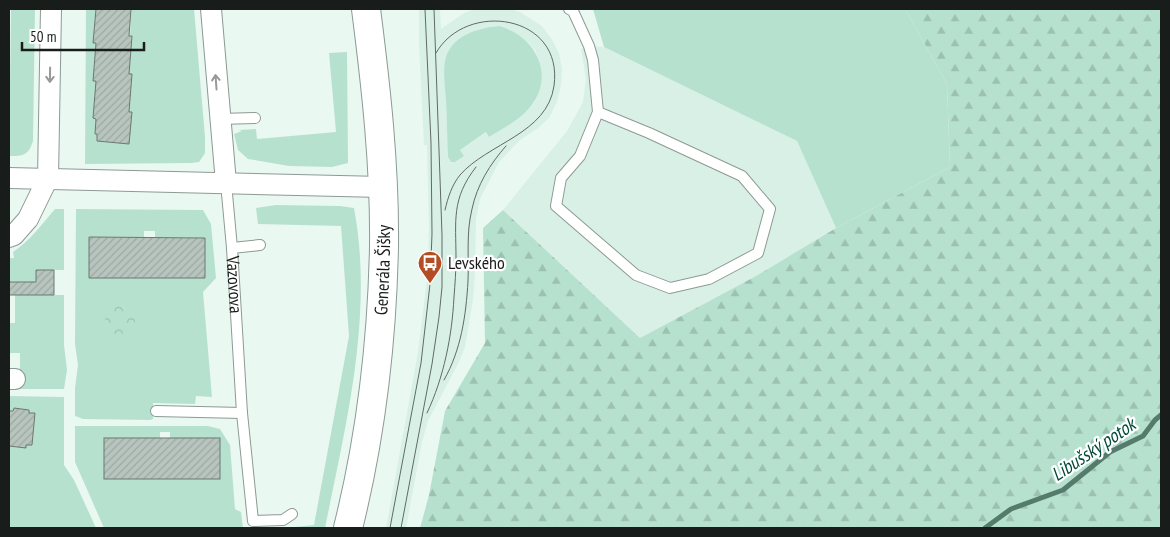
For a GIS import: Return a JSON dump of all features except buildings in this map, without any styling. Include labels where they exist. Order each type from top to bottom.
[{"type":"main road","name":"Generála Šišky","points":[[348,528],[366,442],[379,351],[384,245],[374,75],[366,9]]},
{"type":"street","points":[[9,237],[14,235],[28,219],[48,178],[51,9]]},
{"type":"street","name":"Vazovova","points":[[211,9],[226,183]]},
{"type":"street","points":[[9,178],[382,187]]},
{"type":"lane","points":[[569,9],[573,12],[589,46],[593,60],[598,112],[580,156],[561,178],[556,206],[636,275],[670,288],[709,279],[758,253],[770,209],[742,176],[649,133],[598,112]]},
{"type":"lane","points":[[219,119],[255,118]]},
{"type":"lane","name":"Vazovova","points":[[226,183],[242,413],[253,525],[282,520],[292,514]]},
{"type":"lane","points":[[232,248],[260,245]]},
{"type":"lane","points":[[156,411],[242,413]]},
{"type":"shaded area","points":[[419,9],[440,9],[441,29],[464,13],[475,9],[511,9],[520,12],[542,26],[551,38],[559,53],[562,69],[561,85],[557,102],[549,118],[537,129],[520,140],[499,162],[480,199],[476,219],[473,300],[465,347],[428,421],[422,442],[406,528],[386,528],[418,352],[428,271],[427,145],[424,145]],"holes":[[[499,26],[529,43],[535,50],[539,60],[535,101],[522,115],[490,137],[487,132],[460,150],[464,156],[455,162],[451,162],[448,157],[445,61],[462,37],[479,29]]]},
{"type":"shaded area","points":[[589,46],[604,47],[797,141],[836,228],[756,276],[640,338],[503,210],[567,131],[583,102],[586,79],[581,49]]},
{"type":"green space","points":[[11,9],[35,9],[33,141],[27,152],[18,156],[9,156]]},
{"type":"green space","points":[[86,9],[96,9],[93,43],[96,43],[93,81],[96,81],[93,118],[96,119],[95,134],[97,134],[97,141],[129,144],[132,112],[129,112],[132,74],[129,74],[131,9],[194,9],[205,137],[205,153],[199,162],[85,164]]},
{"type":"green space","points":[[593,9],[905,9],[947,84],[950,167],[836,228],[797,141],[604,47]]},
{"type":"green space","points":[[905,9],[1161,9],[1161,528],[420,528],[429,495],[445,411],[485,343],[483,228],[503,210],[640,338],[756,276],[836,228],[950,167],[947,84]]},
{"type":"green space","points":[[499,26],[523,38],[538,58],[541,82],[538,95],[526,112],[516,120],[489,137],[486,132],[460,150],[464,156],[455,162],[451,162],[448,157],[444,75],[448,52],[458,39],[474,31]]},
{"type":"green space","points":[[347,52],[348,163],[332,167],[289,166],[248,159],[238,150],[234,134],[242,131],[238,130],[256,129],[257,139],[336,132],[329,53]]},
{"type":"green space","points":[[276,205],[354,208],[361,288],[359,328],[349,409],[325,528],[285,528],[314,525],[349,336],[341,226],[258,224],[256,208]]},
{"type":"green space","points":[[55,209],[64,209],[64,270],[36,270],[36,295],[64,295],[64,345],[67,370],[64,389],[20,389],[20,353],[9,353],[9,323],[15,323],[15,282],[9,282],[9,258],[14,258],[13,252],[30,238]]},
{"type":"green space","points":[[76,209],[203,210],[211,224],[216,278],[203,292],[212,397],[196,396],[195,404],[153,403],[153,419],[150,420],[83,419],[75,416],[75,388],[78,365],[75,344]],"holes":[[[144,231],[155,231],[155,237],[205,238],[205,278],[89,278],[89,237],[144,237]],[[123,306],[131,311],[123,335],[114,334]]]},
{"type":"green space","points":[[120,306],[130,311],[135,321],[130,331],[120,336],[110,331],[105,321],[110,311]]},
{"type":"green space","points":[[9,396],[64,397],[64,465],[74,480],[96,528],[9,528],[9,446],[25,448],[26,445],[32,445],[35,413],[29,413],[29,410],[14,408],[13,411],[9,411]]},
{"type":"green space","points":[[75,426],[208,426],[220,429],[230,445],[235,509],[241,512],[243,528],[104,528],[75,462]],"holes":[[[160,432],[170,432],[170,438],[220,438],[220,479],[104,479],[105,438],[160,438]]]},
{"type":"waterway","name":"Libušský potok","points":[[985,528],[1011,509],[1063,490],[1110,452],[1143,436],[1161,415]]},
{"type":"tram line","points":[[390,528],[421,363],[430,284],[432,234],[431,143],[425,9]]},
{"type":"tram line","points":[[401,528],[432,364],[442,287],[434,9]]},
{"type":"tram line","points":[[436,53],[450,36],[468,26],[489,21],[510,23],[529,30],[544,43],[553,62],[554,86],[549,102],[540,116],[529,127],[486,154],[460,175],[447,200],[445,210]]},
{"type":"tram line","points":[[444,380],[455,357],[464,320],[468,281],[469,227],[474,200],[485,175],[506,146]]},
{"type":"tram line","points":[[427,413],[442,371],[451,327],[456,273],[456,221],[459,200],[462,190],[476,167]]},
{"type":"place","name":"Levského","points":[[430,284]]}]
